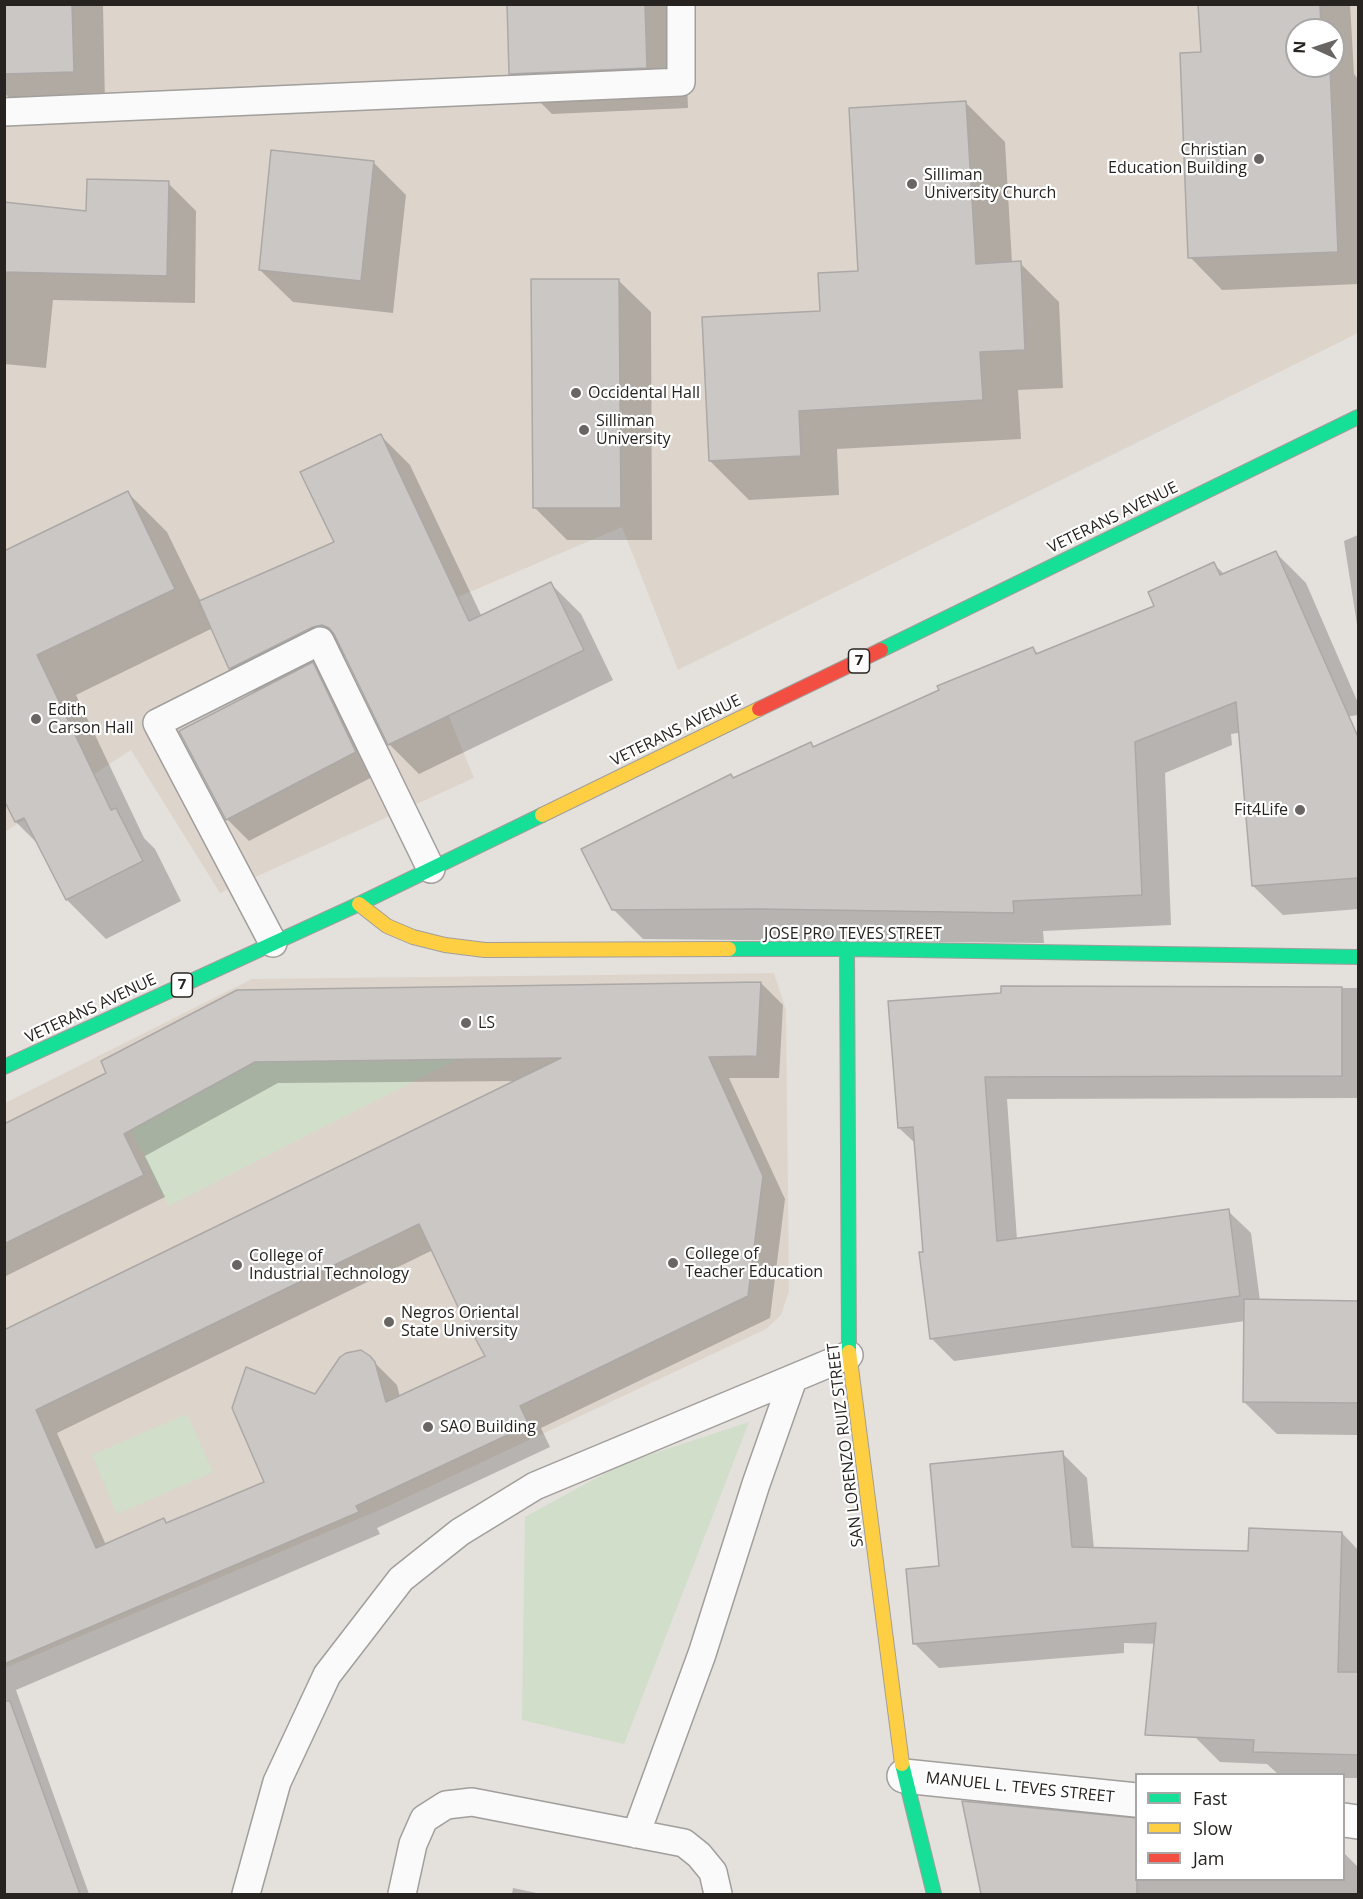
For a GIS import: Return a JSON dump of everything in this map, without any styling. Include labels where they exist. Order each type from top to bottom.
[{"type":"street","name":"VETERANS AVENUE","points":[[4,1067],[359,904],[1359,417]]},
{"type":"street","name":"JOSE PRO TEVES STREET","points":[[359,904],[387,926],[413,937],[445,945],[485,950],[847,949],[1359,957]]},
{"type":"street","name":"SAN LORENZO RUIZ STREET","points":[[847,949],[849,1355],[904,1776],[934,1894]]},
{"type":"street","name":"MANUEL L. TEVES STREET","points":[[904,1776],[1135,1800]]},
{"type":"lane","points":[[4,112],[681,82],[681,4]]},
{"type":"lane","points":[[273,943],[157,723],[320,641],[431,869]]},
{"type":"lane","points":[[246,1894],[277,1782],[327,1675],[401,1579],[460,1532],[535,1486],[849,1355]]},
{"type":"lane","points":[[636,1834],[702,1654],[756,1484],[793,1379]]},
{"type":"lane","points":[[402,1894],[413,1844],[424,1820],[446,1805],[472,1802],[684,1844],[699,1855],[713,1872],[718,1894]]},
{"type":"shaded area","name":"Silliman University","points":[[5,5],[1358,5],[1358,333],[678,670],[622,527],[409,618],[474,778],[220,893],[131,750],[5,832]]},
{"type":"shaded area","name":"Negros Oriental State University","points":[[774,973],[786,1010],[789,1291],[781,1315],[766,1329],[382,1509],[5,1668],[5,1103],[252,979]]},
{"type":"green space","points":[[456,1060],[168,1206],[131,1130],[255,1062]]},
{"type":"green space","points":[[187,1414],[213,1472],[117,1514],[92,1455]]},
{"type":"green space","points":[[749,1422],[624,1744],[522,1720],[525,1517],[622,1464]]},
{"type":"building","points":[[4,4],[72,4],[74,72],[4,74]]},
{"type":"building","points":[[507,4],[645,4],[647,68],[509,74]]},
{"type":"building","name":"Christian Education Building","points":[[1198,4],[1320,4],[1321,18],[1285,18],[1285,78],[1331,78],[1338,252],[1188,258],[1180,53],[1201,52]]},
{"type":"building","name":"Silliman University Church","points":[[966,101],[976,264],[1021,261],[1025,350],[980,352],[983,400],[799,411],[801,456],[709,461],[702,317],[820,311],[818,273],[858,271],[849,108]]},
{"type":"building","points":[[271,150],[374,161],[361,281],[259,270]]},
{"type":"building","points":[[87,179],[169,181],[167,276],[4,272],[4,202],[86,211]]},
{"type":"building","name":"Occidental Hall","points":[[531,279],[619,279],[621,508],[533,508]]},
{"type":"building","points":[[381,434],[469,621],[551,582],[584,650],[388,745],[329,628],[322,625],[313,627],[229,669],[199,601],[334,542],[300,472]]},
{"type":"building","name":"Edith Carson Hall","points":[[128,491],[175,589],[37,655],[111,810],[116,808],[143,861],[66,900],[24,818],[15,822],[4,800],[4,551]]},
{"type":"building","points":[[1276,551],[1359,739],[1359,878],[1252,886],[1236,702],[1135,742],[1142,895],[1013,901],[1014,913],[759,909],[612,910],[581,849],[731,774],[733,778],[811,742],[813,747],[939,690],[937,686],[1033,647],[1036,654],[1154,606],[1148,592],[1214,562],[1220,575]]},
{"type":"building","points":[[313,662],[356,752],[226,820],[179,731]]},
{"type":"building","name":"Negros Oriental State University","points":[[761,982],[757,1056],[709,1057],[763,1176],[748,1296],[520,1406],[529,1425],[356,1506],[359,1512],[4,1664],[4,1330],[561,1058],[255,1062],[124,1134],[144,1175],[4,1244],[4,1124],[106,1073],[101,1061],[237,990]],"holes":[[[419,1224],[458,1307],[485,1356],[386,1402],[375,1362],[361,1350],[346,1353],[340,1357],[315,1394],[246,1367],[232,1408],[264,1482],[166,1523],[164,1518],[96,1548],[36,1410]]]},
{"type":"building","points":[[1001,986],[1342,987],[1342,1076],[985,1077],[997,1241],[1229,1209],[1240,1296],[930,1339],[919,1252],[923,1252],[913,1127],[898,1128],[888,1001],[1001,993]]},
{"type":"building","points":[[1244,1299],[1359,1301],[1359,1403],[1243,1402]]},
{"type":"building","points":[[1063,1451],[1072,1547],[1248,1551],[1249,1528],[1342,1532],[1338,1672],[1359,1672],[1359,1755],[1253,1752],[1254,1740],[1145,1735],[1156,1623],[913,1644],[906,1569],[939,1566],[930,1464]]},
{"type":"building","points":[[4,1701],[10,1701],[80,1894],[4,1894]]},
{"type":"building","points":[[962,1801],[1135,1818],[1137,1894],[981,1894]]},
{"type":"traffic: fast","points":[[881,650],[1358,417]]},
{"type":"traffic: fast","points":[[4,1067],[359,904],[542,815]]},
{"type":"traffic: fast","points":[[729,949],[1358,957]]},
{"type":"traffic: fast","points":[[847,949],[849,1352]]},
{"type":"traffic: fast","points":[[902,1764],[934,1894]]},
{"type":"traffic: slow","points":[[542,815],[759,709]]},
{"type":"traffic: slow","points":[[359,904],[387,926],[413,937],[445,945],[485,950],[729,949]]},
{"type":"traffic: slow","points":[[849,1352],[902,1764]]},
{"type":"traffic: jam","points":[[759,709],[881,650]]},
{"type":"place","name":"Christian Education Building","points":[[1259,159]]},
{"type":"place","name":"Silliman University Church","points":[[912,184]]},
{"type":"place","name":"Occidental Hall","points":[[576,393]]},
{"type":"place","name":"Silliman University","points":[[584,430]]},
{"type":"place","name":"Edith Carson Hall","points":[[36,719]]},
{"type":"place","name":"Fit4Life","points":[[1300,810]]},
{"type":"place","name":"LS","points":[[466,1023]]},
{"type":"place","name":"College of Teacher Education","points":[[673,1263]]},
{"type":"place","name":"College of Industrial Technology","points":[[237,1265]]},
{"type":"place","name":"Negros Oriental State University","points":[[389,1322]]},
{"type":"place","name":"SAO Building","points":[[428,1427]]}]
